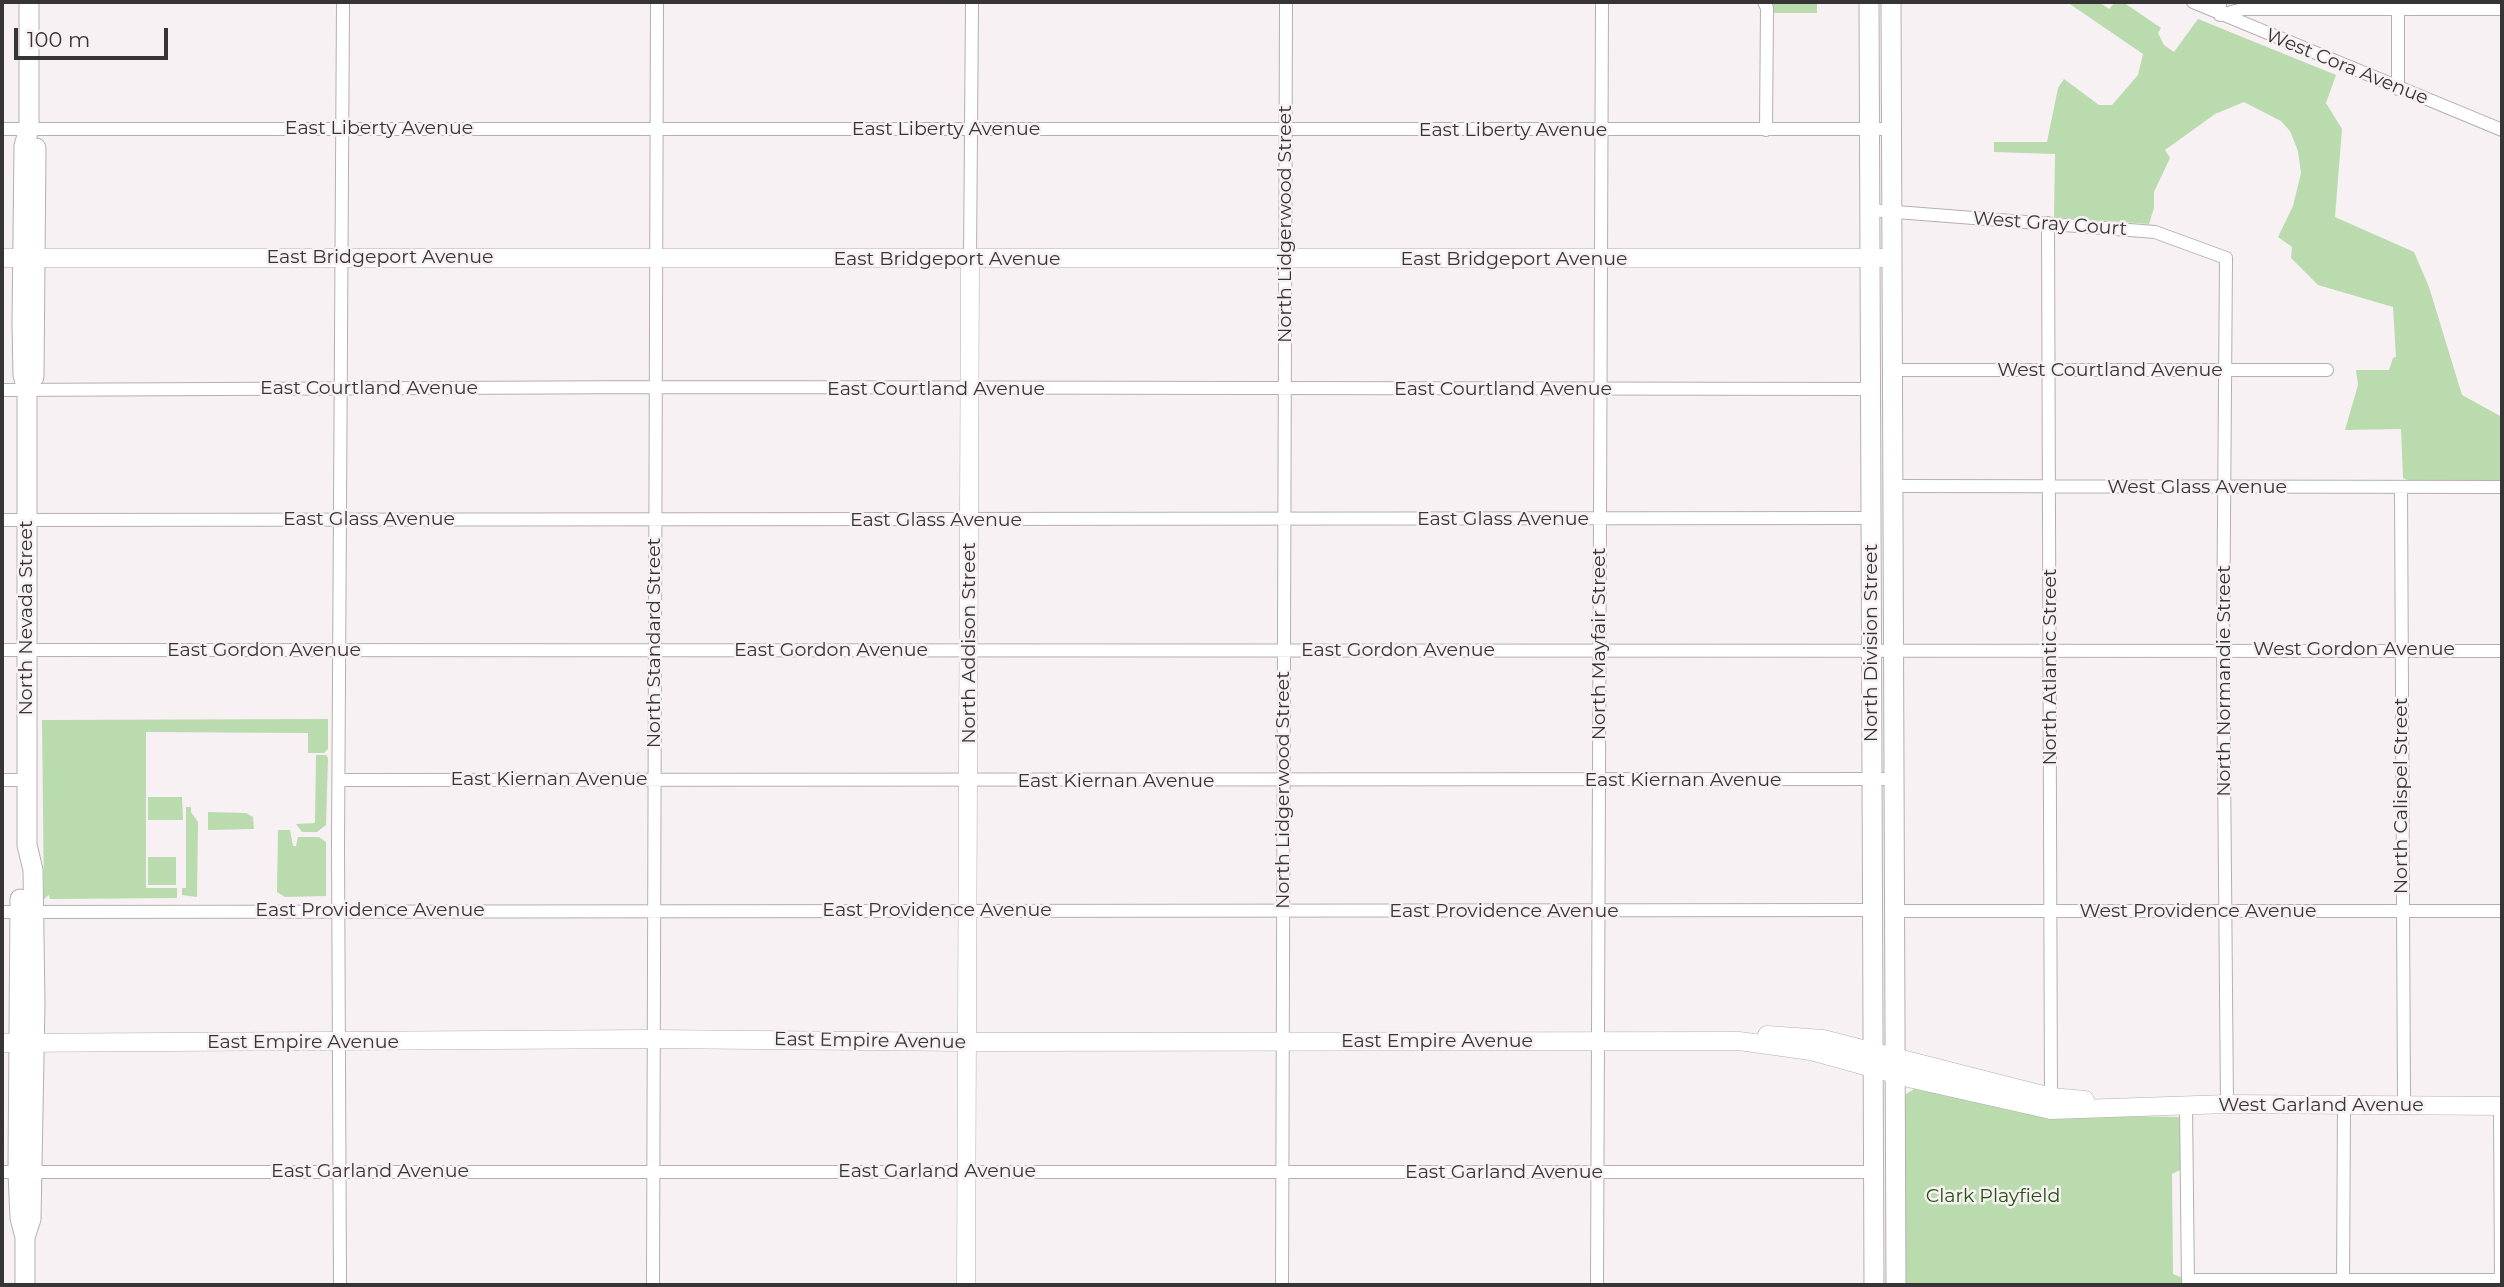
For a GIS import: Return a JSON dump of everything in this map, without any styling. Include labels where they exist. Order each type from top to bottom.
[{"type":"main road","name":"North Nevada Street","points":[[25,1285],[25,1237],[20,1219],[17,1172],[18,912],[20,869],[27,845],[27,390],[36,374],[29,258],[36,146],[29,129],[29,2]]},
{"type":"main road","name":"North Division Street","points":[[1869,2],[1874,1285]]},
{"type":"main road","name":"North Division Street","points":[[1891,2],[1896,1285]]},
{"type":"main road","points":[[1871,416],[1881,419],[1881,477],[1886,484],[1892,486]]},
{"type":"main road","points":[[1871,518],[1883,523],[1884,564],[1892,575]]},
{"type":"street","points":[[340,1285],[338,780],[342,2]]},
{"type":"street","name":"North Standard Street","points":[[653,1285],[652,910],[657,2]]},
{"type":"street","name":"North Addison Street","points":[[966,1285],[972,2]]},
{"type":"street","name":"North Lidgerwood Street","points":[[1282,1285],[1286,2]]},
{"type":"street","name":"North Mayfair Street","points":[[1597,1285],[1602,2]]},
{"type":"street","points":[[1764,2],[1767,8],[1766,130]]},
{"type":"street","name":"West Cora Avenue","points":[[2193,2],[2220,8],[2398,89],[2502,130]]},
{"type":"street","points":[[2220,8],[2398,5],[2502,9]]},
{"type":"street","points":[[2398,5],[2398,89]]},
{"type":"street","name":"East Liberty Avenue","points":[[2,129],[1891,129]]},
{"type":"street","name":"West Gray Court","points":[[1870,210],[2155,232],[2226,258]]},
{"type":"street","name":"North Atlantic Street","points":[[2048,223],[2051,1103]]},
{"type":"street","name":"East Bridgeport Avenue","points":[[2,258],[1892,258]]},
{"type":"street","name":"North Normandie Street","points":[[2226,258],[2223,648],[2227,1104]]},
{"type":"street","name":"West Courtland Avenue","points":[[1893,370],[2327,370]]},
{"type":"street","name":"East Courtland Avenue","points":[[2,390],[656,387],[970,390],[1871,389]]},
{"type":"street","name":"West Glass Avenue","points":[[1892,486],[2502,487]]},
{"type":"street","name":"North Calispel Street","points":[[2401,487],[2404,1105]]},
{"type":"street","name":"East Glass Avenue","points":[[2,520],[1871,518]]},
{"type":"street","name":"West Gordon Avenue","points":[[1870,649],[2223,648],[2502,651]]},
{"type":"street","name":"East Gordon Avenue","points":[[2,650],[1870,649]]},
{"type":"street","name":"East Kiernan Avenue","points":[[338,780],[1894,779]]},
{"type":"street","points":[[2,780],[26,780]]},
{"type":"street","name":"East Providence Avenue","points":[[18,912],[1872,909]]},
{"type":"street","name":"West Providence Avenue","points":[[1895,911],[2502,911]]},
{"type":"street","name":"East Empire Avenue","points":[[18,1043],[653,1039],[968,1042],[1739,1041],[1873,1059]]},
{"type":"street","name":"West Garland Avenue","points":[[1873,1059],[2001,1101],[2051,1103],[2097,1111],[2141,1106],[2227,1104],[2501,1106]]},
{"type":"street","points":[[2186,1105],[2188,1282],[2501,1282],[2501,1106]]},
{"type":"street","points":[[2343,1282],[2344,1105]]},
{"type":"street","name":"East Garland Avenue","points":[[17,1172],[1873,1172]]},
{"type":"green space","points":[[1770,2],[1817,2],[1817,13],[1771,13]]},
{"type":"green space","points":[[2067,2],[2099,2],[2109,9],[2115,2],[2123,2],[2161,28],[2158,33],[2164,45],[2174,52],[2198,19],[2336,75],[2326,103],[2342,129],[2335,217],[2414,252],[2429,287],[2462,395],[2502,417],[2502,482],[2410,481],[2403,478],[2401,429],[2345,430],[2358,385],[2356,370],[2389,370],[2393,358],[2396,357],[2393,307],[2318,285],[2291,258],[2292,247],[2278,237],[2293,206],[2301,173],[2298,151],[2290,131],[2281,121],[2244,102],[2215,114],[2165,150],[2170,158],[2154,192],[2154,208],[2149,224],[2054,217],[2055,154],[1994,152],[1994,142],[2047,142],[2058,88],[2064,79],[2099,105],[2112,105],[2138,75],[2143,54]]},
{"type":"green space","points":[[328,719],[328,749],[324,753],[308,753],[308,733],[146,732],[146,888],[177,888],[177,898],[50,899],[49,895],[44,899],[42,720]]},
{"type":"green space","points":[[316,755],[326,755],[328,758],[326,825],[317,832],[302,832],[296,824],[315,823]]},
{"type":"green space","points":[[148,797],[182,797],[183,820],[148,820]]},
{"type":"green space","points":[[186,807],[191,807],[191,812],[198,822],[197,897],[182,895],[182,888],[186,888]]},
{"type":"green space","points":[[208,812],[246,813],[253,817],[254,829],[208,830]]},
{"type":"green space","points":[[278,830],[290,830],[293,846],[296,846],[298,837],[319,837],[326,842],[326,896],[285,897],[277,892]]},
{"type":"green space","points":[[148,857],[176,857],[176,885],[148,885]]},
{"type":"green space","name":"Clark Playfield","points":[[1916,1088],[2071,1115],[2179,1117],[2182,1169],[2172,1174],[2173,1274],[2183,1278],[2183,1285],[1903,1285],[1904,1102],[1906,1094]]}]
